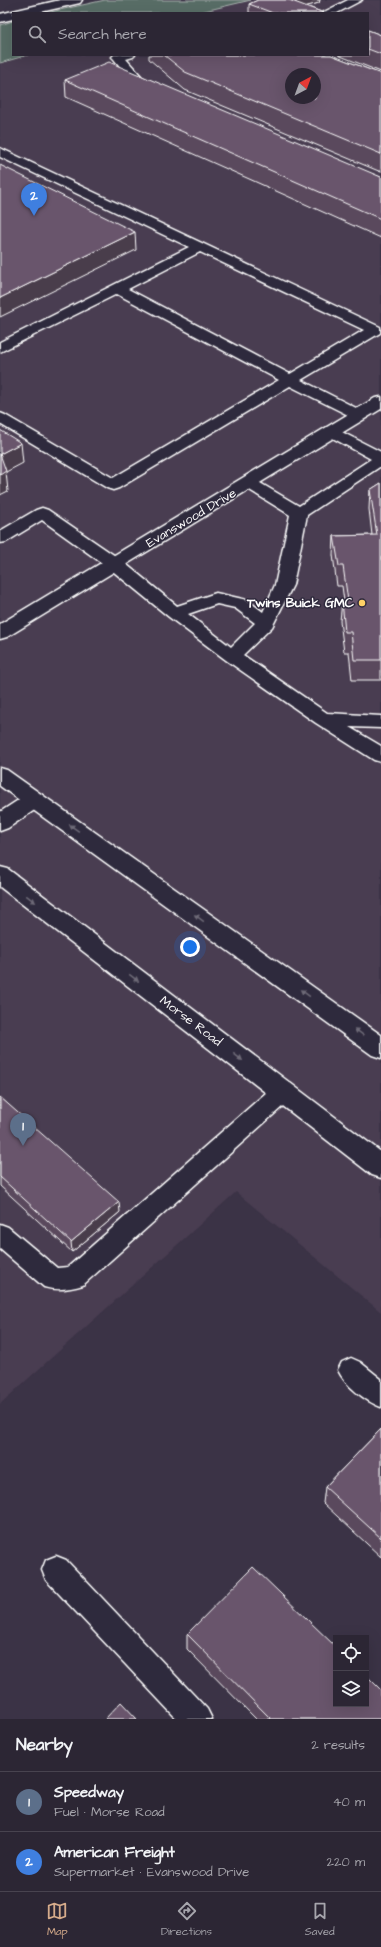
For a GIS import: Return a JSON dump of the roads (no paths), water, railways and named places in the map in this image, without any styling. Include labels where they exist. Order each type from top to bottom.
[{"type":"main road","points":[[24,12],[76,0]]},
{"type":"main road","points":[[0,18],[12,15]]},
{"type":"main road","name":"Evanswood Drive","points":[[0,633],[381,402]]},
{"type":"main road","points":[[0,775],[381,1048]]},
{"type":"main road","points":[[0,823],[34,800]]},
{"type":"main road","name":"Morse Road","points":[[0,875],[381,1166]]},
{"type":"lane","points":[[330,12],[357,0]]},
{"type":"lane","points":[[124,56],[118,57],[138,79],[160,89]]},
{"type":"lane","points":[[0,152],[375,330],[113,485],[0,418]]},
{"type":"lane","points":[[0,348],[200,247]]},
{"type":"lane","points":[[117,289],[359,415]]},
{"type":"lane","points":[[232,656],[266,623],[284,585],[299,513],[381,459],[332,432]]},
{"type":"lane","points":[[249,483],[299,513]]},
{"type":"lane","points":[[0,538],[42,513],[115,564],[175,613],[232,656],[323,719],[381,755]]},
{"type":"lane","points":[[175,613],[216,598],[241,604],[266,623]]},
{"type":"lane","points":[[323,719],[381,722]]},
{"type":"lane","points":[[0,1234],[30,1262],[53,1279],[74,1277],[283,1092]]},
{"type":"lane","points":[[351,1370],[381,1395]]},
{"type":"lane","points":[[56,1570],[197,1719]]},
{"type":"place","name":"American Freight","points":[[34,216]]},
{"type":"place","name":"Twins Buick GMC","points":[[362,603]]},
{"type":"place","name":"Speedway","points":[[23,1146]]}]
